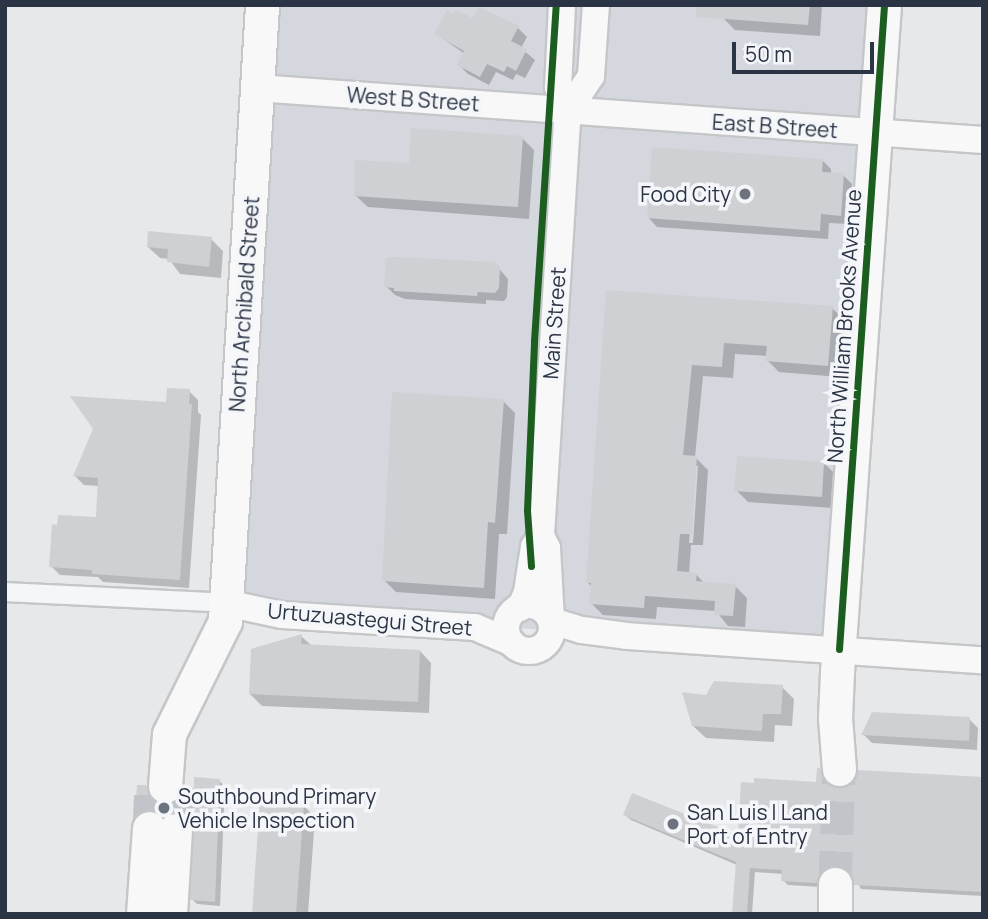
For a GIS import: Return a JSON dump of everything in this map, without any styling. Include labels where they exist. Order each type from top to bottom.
[{"type":"highway","name":"North Archibald Street","points":[[224,614],[262,5]]},
{"type":"highway","name":"North William Brooks Avenue","points":[[839,769],[835,718],[839,649],[884,5]]},
{"type":"highway","points":[[165,787],[169,734],[224,614]]},
{"type":"highway","points":[[144,914],[162,829]]},
{"type":"highway","points":[[157,914],[162,829]]},
{"type":"highway","points":[[162,829],[170,914]]},
{"type":"main road","name":"Main Street","points":[[516,610],[527,592],[534,547],[541,535],[568,111],[558,87],[562,5]]},
{"type":"main road","name":"Main Street","points":[[568,111],[591,76],[596,5]]},
{"type":"main road","name":"West B Street","points":[[257,88],[568,111]]},
{"type":"main road","name":"East B Street","points":[[568,111],[983,141]]},
{"type":"main road","name":"Main Street","points":[[541,535],[547,548],[551,620]]},
{"type":"main road","name":"Urtuzuastegui Street","points":[[224,614],[282,601],[516,610]]},
{"type":"main road","points":[[627,636],[607,643],[526,651],[511,642],[506,628],[516,610],[534,606],[551,620],[582,630],[627,636],[983,660]]},
{"type":"main road","name":"Urtuzuastegui Street","points":[[224,614],[475,627],[511,642]]},
{"type":"main road","points":[[537,650],[550,638],[551,620]]},
{"type":"street","name":"Urtuzuastegui Street","points":[[5,592],[224,614]]},
{"type":"shaded area","points":[[260,5],[883,5],[839,649],[226,609]]},
{"type":"building","points":[[696,5],[810,5],[808,25],[696,17]]},
{"type":"building","points":[[479,7],[519,26],[511,41],[527,49],[516,71],[507,66],[504,72],[487,64],[480,77],[457,65],[464,51],[434,34],[447,10],[453,14],[455,9],[472,18]]},
{"type":"building","points":[[411,128],[523,136],[518,207],[354,196],[355,160],[409,163]]},
{"type":"building","name":"Food City","points":[[652,147],[823,159],[822,172],[844,173],[841,216],[821,214],[820,231],[647,218]]},
{"type":"building","points":[[148,231],[212,237],[209,267],[167,262],[168,249],[147,247]]},
{"type":"building","points":[[386,258],[496,262],[500,268],[499,288],[495,293],[478,292],[477,296],[394,291],[394,288],[384,287]]},
{"type":"building","points":[[606,290],[833,306],[828,366],[765,361],[767,346],[724,343],[722,367],[692,365],[683,455],[697,456],[692,534],[680,534],[677,571],[697,573],[696,581],[736,584],[733,616],[714,615],[715,601],[645,596],[644,608],[589,604],[591,583],[586,583]]},
{"type":"building","points":[[167,388],[190,389],[189,404],[192,404],[180,580],[92,574],[92,570],[49,567],[52,524],[57,525],[58,515],[96,517],[98,478],[73,476],[93,429],[70,396],[166,402]]},
{"type":"building","points":[[392,392],[504,399],[495,523],[488,522],[484,588],[382,581]]},
{"type":"building","points":[[737,456],[824,462],[822,497],[734,491]]},
{"type":"building","points":[[302,634],[301,644],[420,650],[418,702],[249,694],[251,649]]},
{"type":"building","points":[[714,681],[783,685],[781,714],[763,714],[762,731],[692,726],[682,692],[706,695]]},
{"type":"building","points":[[872,712],[970,717],[969,741],[861,735]]},
{"type":"building","points":[[817,768],[820,768],[824,780],[840,788],[850,784],[858,770],[983,777],[983,892],[854,885],[851,874],[836,865],[825,868],[816,883],[781,881],[782,870],[750,868],[747,914],[732,914],[736,862],[623,815],[632,793],[738,835],[741,782],[754,783],[754,778],[816,782]]},
{"type":"building","points":[[194,777],[220,779],[215,902],[190,900],[194,831],[186,814],[175,811],[163,816],[150,809],[135,816],[137,785],[146,785],[154,801],[164,805],[180,797],[184,788],[194,788]]},
{"type":"building","points":[[260,801],[304,804],[296,914],[252,914]]},
{"type":"tunnel","points":[[835,884],[839,769]]},
{"type":"tunnel","points":[[149,828],[151,786]]},
{"type":"tunnel","points":[[175,830],[178,787]]},
{"type":"cycle path","points":[[531,566],[527,510],[534,341],[556,5]]},
{"type":"cycle path","points":[[839,649],[884,5]]},
{"type":"place","name":"Food City","points":[[745,194]]},
{"type":"place","name":"Southbound Primary Vehicle Inspection","points":[[164,808]]},
{"type":"place","name":"San Luis I Land Port of Entry","points":[[673,824]]}]
